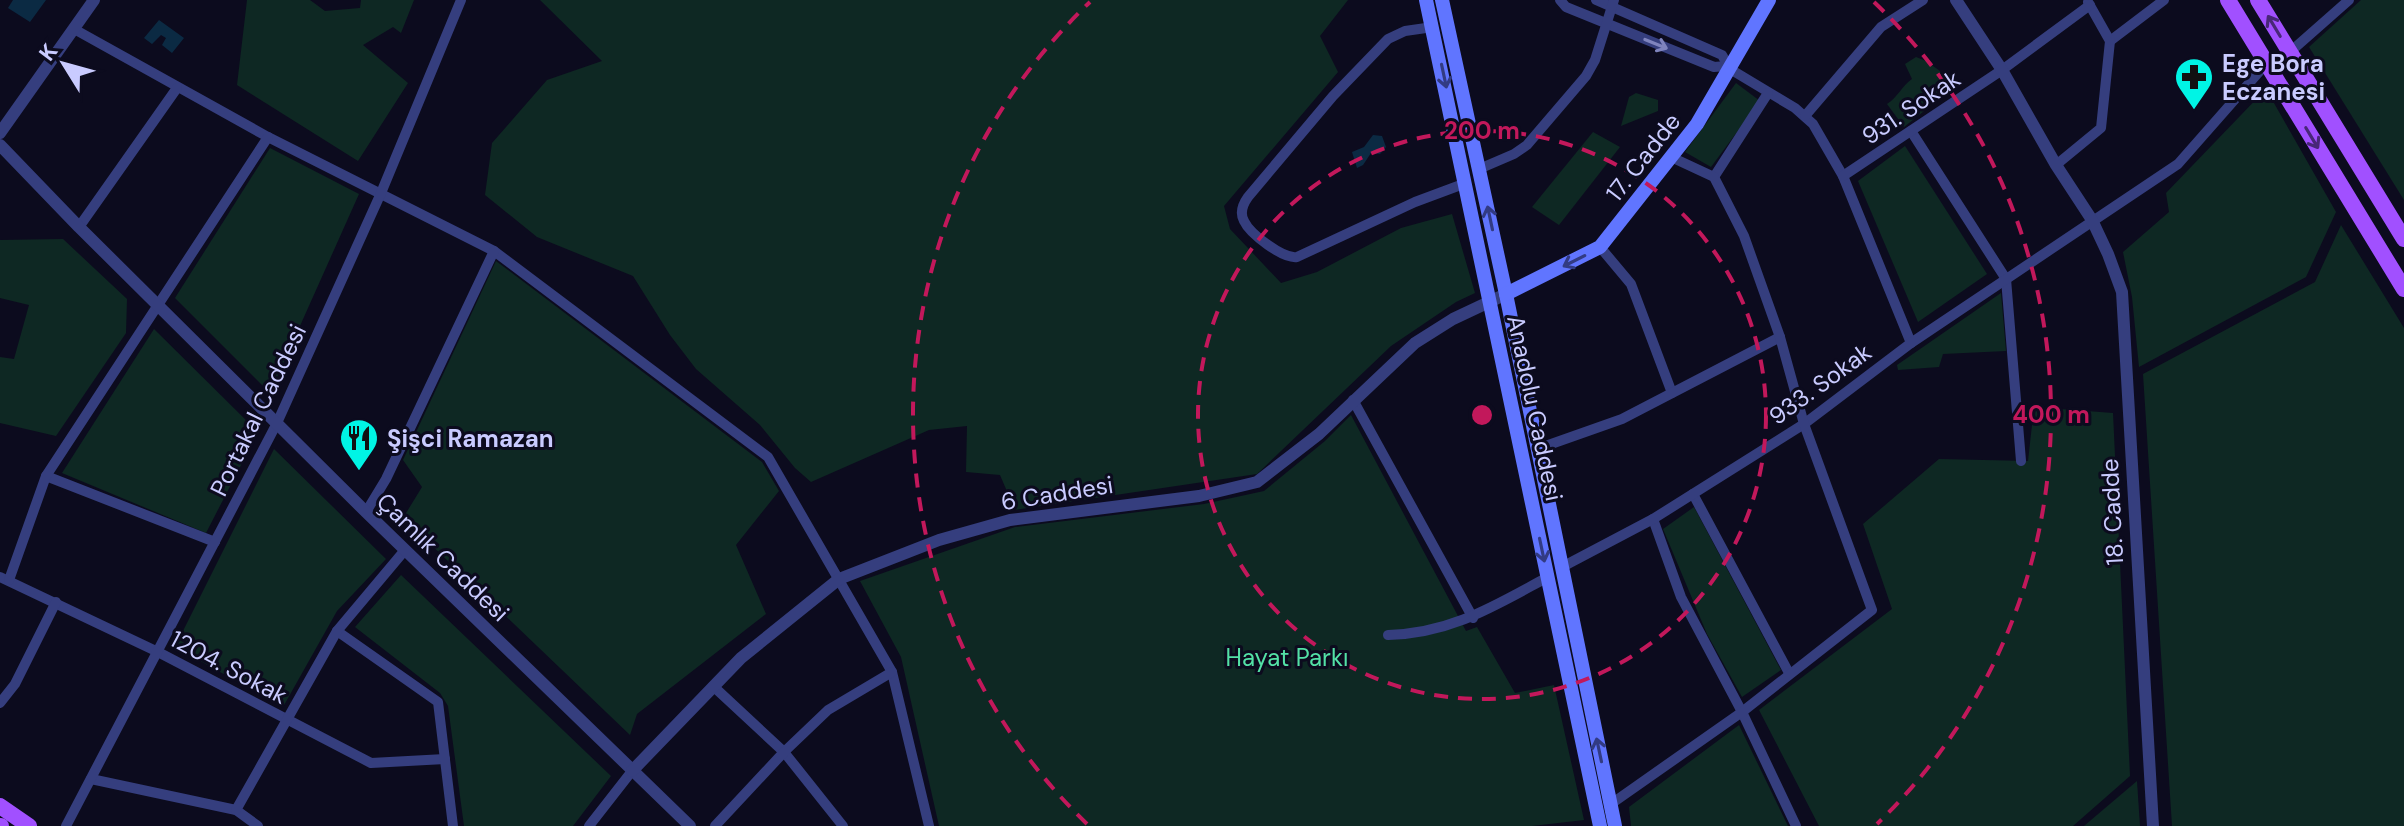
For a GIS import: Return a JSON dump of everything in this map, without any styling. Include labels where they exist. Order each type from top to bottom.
[{"type":"main road","name":"Anadolu Caddesi","points":[[1426,0],[1599,826]]},
{"type":"main road","name":"Anadolu Caddesi","points":[[1442,0],[1615,826]]},
{"type":"main road","name":"17. Cadde","points":[[1506,294],[1600,247],[1697,124],[1769,0]]},
{"type":"main road","points":[[2228,0],[2404,289]]},
{"type":"main road","points":[[2258,0],[2404,239]]},
{"type":"main road","points":[[0,806],[29,826]]},
{"type":"street","points":[[0,133],[94,0]]},
{"type":"street","name":"Portakal Caddesi","points":[[66,826],[277,423],[381,193],[461,0]]},
{"type":"street","points":[[1560,0],[1566,7],[1608,25],[1714,67],[1728,68],[1805,116],[1819,133],[1843,176],[1911,343]]},
{"type":"street","points":[[1596,0],[1614,4],[1722,55],[1728,68]]},
{"type":"street","points":[[1805,116],[1881,27],[1923,0]]},
{"type":"street","name":"18. Cadde","points":[[1956,0],[2092,220],[2122,292],[2153,826]]},
{"type":"street","points":[[2110,41],[2164,0]]},
{"type":"street","points":[[2290,52],[2349,0]]},
{"type":"street","points":[[2056,165],[2101,128],[2110,41],[2088,3]]},
{"type":"street","name":"931. Sokak","points":[[1843,176],[2002,70],[2088,3]]},
{"type":"street","points":[[1479,169],[1514,154],[1534,138],[1592,68],[1614,4]]},
{"type":"street","points":[[1433,27],[1397,34],[1381,46],[1283,153],[1244,203],[1242,216],[1246,226],[1280,254],[1297,257],[1415,202],[1466,183]]},
{"type":"street","points":[[74,29],[268,137],[494,251],[768,457],[892,672],[929,826]]},
{"type":"street","name":"933. Sokak","points":[[1562,567],[1653,519],[1804,424],[1911,343],[2178,164],[2266,64]]},
{"type":"street","points":[[79,227],[177,88]]},
{"type":"street","points":[[1714,177],[1768,93]]},
{"type":"street","points":[[1911,131],[2006,279],[2021,461]]},
{"type":"street","points":[[4,578],[46,476],[268,137]]},
{"type":"street","name":"Çamlık Caddesi","points":[[0,145],[158,307],[690,826]]},
{"type":"street","points":[[1611,804],[1742,712],[1872,610],[1804,424],[1780,337],[1744,236],[1714,177],[1671,157]]},
{"type":"street","points":[[1600,247],[1631,284],[1672,393]]},
{"type":"street","points":[[366,512],[386,479],[494,251]]},
{"type":"street","name":"6 Caddesi","points":[[632,771],[741,658],[839,579],[939,540],[1010,520],[1199,496],[1257,482],[1319,434],[1415,343],[1453,319],[1506,294]]},
{"type":"street","points":[[1537,449],[1622,419],[1780,337]]},
{"type":"street","points":[[1353,400],[1473,618]]},
{"type":"street","points":[[46,476],[215,542]]},
{"type":"street","points":[[1693,494],[1789,673]]},
{"type":"street","points":[[1653,519],[1681,597],[1742,712],[1796,826]]},
{"type":"street","points":[[236,810],[337,631],[405,550]]},
{"type":"street","points":[[1388,635],[1413,634],[1473,618],[1548,577]]},
{"type":"street","name":"1204. Sokak","points":[[4,578],[158,652],[371,763],[445,759]]},
{"type":"street","points":[[0,703],[15,684],[56,602]]},
{"type":"street","points":[[337,631],[438,702],[453,826]]},
{"type":"street","points":[[715,826],[828,710],[892,672]]},
{"type":"street","points":[[713,686],[784,752],[843,826]]},
{"type":"street","points":[[589,826],[632,771]]},
{"type":"street","points":[[91,779],[236,810],[258,826]]},
{"type":"green space","points":[[247,0],[310,0],[325,11],[360,8],[361,0],[414,0],[401,33],[393,27],[363,45],[408,83],[358,161],[237,85]]},
{"type":"green space","points":[[540,0],[1348,0],[1320,36],[1338,72],[1224,206],[1230,229],[1281,283],[1317,272],[1401,228],[1452,214],[1475,293],[1456,302],[1391,346],[1257,474],[1015,510],[1000,475],[966,472],[967,426],[929,430],[811,482],[795,468],[760,425],[696,369],[670,335],[633,276],[537,237],[485,195],[492,143],[547,80],[602,61]]},
{"type":"green space","points":[[2361,0],[2404,0],[2404,200],[2309,47]]},
{"type":"green space","points":[[1916,57],[1940,71],[1941,79],[1953,88],[1904,127],[1887,104],[1912,79],[1905,64]]},
{"type":"green space","points":[[1736,83],[1760,101],[1711,167],[1685,152]]},
{"type":"green space","points":[[2266,89],[2336,212],[2306,277],[2139,367],[2132,297],[2123,252],[2169,212],[2166,193]]},
{"type":"green space","points":[[1636,93],[1658,100],[1658,111],[1621,126],[1629,97]]},
{"type":"green space","points":[[1593,132],[1620,147],[1559,225],[1532,207]]},
{"type":"green space","points":[[1905,146],[1987,274],[1918,322],[1858,181]]},
{"type":"green space","points":[[270,148],[359,194],[270,393],[175,298]]},
{"type":"green space","points":[[2341,225],[2404,328],[2404,826],[2172,826],[2143,374],[2315,282]]},
{"type":"green space","points":[[63,239],[127,299],[126,333],[56,436],[0,423],[0,357],[14,359],[29,305],[0,298],[0,240]]},
{"type":"green space","points":[[496,261],[762,462],[779,491],[736,545],[766,614],[637,714],[630,735],[403,518],[422,487],[403,460]]},
{"type":"green space","points":[[2001,293],[2006,351],[1943,354],[1939,367],[1898,370],[1897,365]]},
{"type":"green space","points":[[154,329],[258,432],[206,533],[62,473]]},
{"type":"green space","points":[[2034,407],[2113,413],[2130,776],[2073,826],[1819,826],[1759,710],[1892,609],[1863,524],[1939,459],[2028,461]]},
{"type":"green space","name":"Hayat Parkı","points":[[1351,415],[1466,631],[1477,627],[1515,693],[1554,685],[1584,820],[1532,826],[939,826],[901,657],[860,581],[1015,527],[1204,504],[1264,491],[1325,441]]},
{"type":"green space","points":[[274,449],[386,559],[337,611],[283,707],[175,647]]},
{"type":"green space","points":[[1694,507],[1781,670],[1742,697],[1707,634],[1663,529]]},
{"type":"green space","points":[[401,575],[611,776],[573,826],[464,826],[448,706],[440,693],[355,627]]},
{"type":"green space","points":[[1739,725],[1788,826],[1631,826],[1629,807]]},
{"type":"green space","points":[[2137,781],[2140,826],[2084,826]]},
{"type":"water","points":[[13,0],[46,0],[30,22],[8,8]]},
{"type":"water","points":[[159,20],[184,38],[172,53],[162,45],[166,38],[161,35],[152,44],[144,38]]},
{"type":"water","points":[[1373,135],[1382,136],[1386,147],[1380,154],[1371,153],[1357,168],[1352,152],[1364,147]]},
{"type":"place","name":"Ege Bora Eczanesi","points":[[2194,111]]},
{"type":"place","name":"Şişci Ramazan","points":[[359,472]]}]
